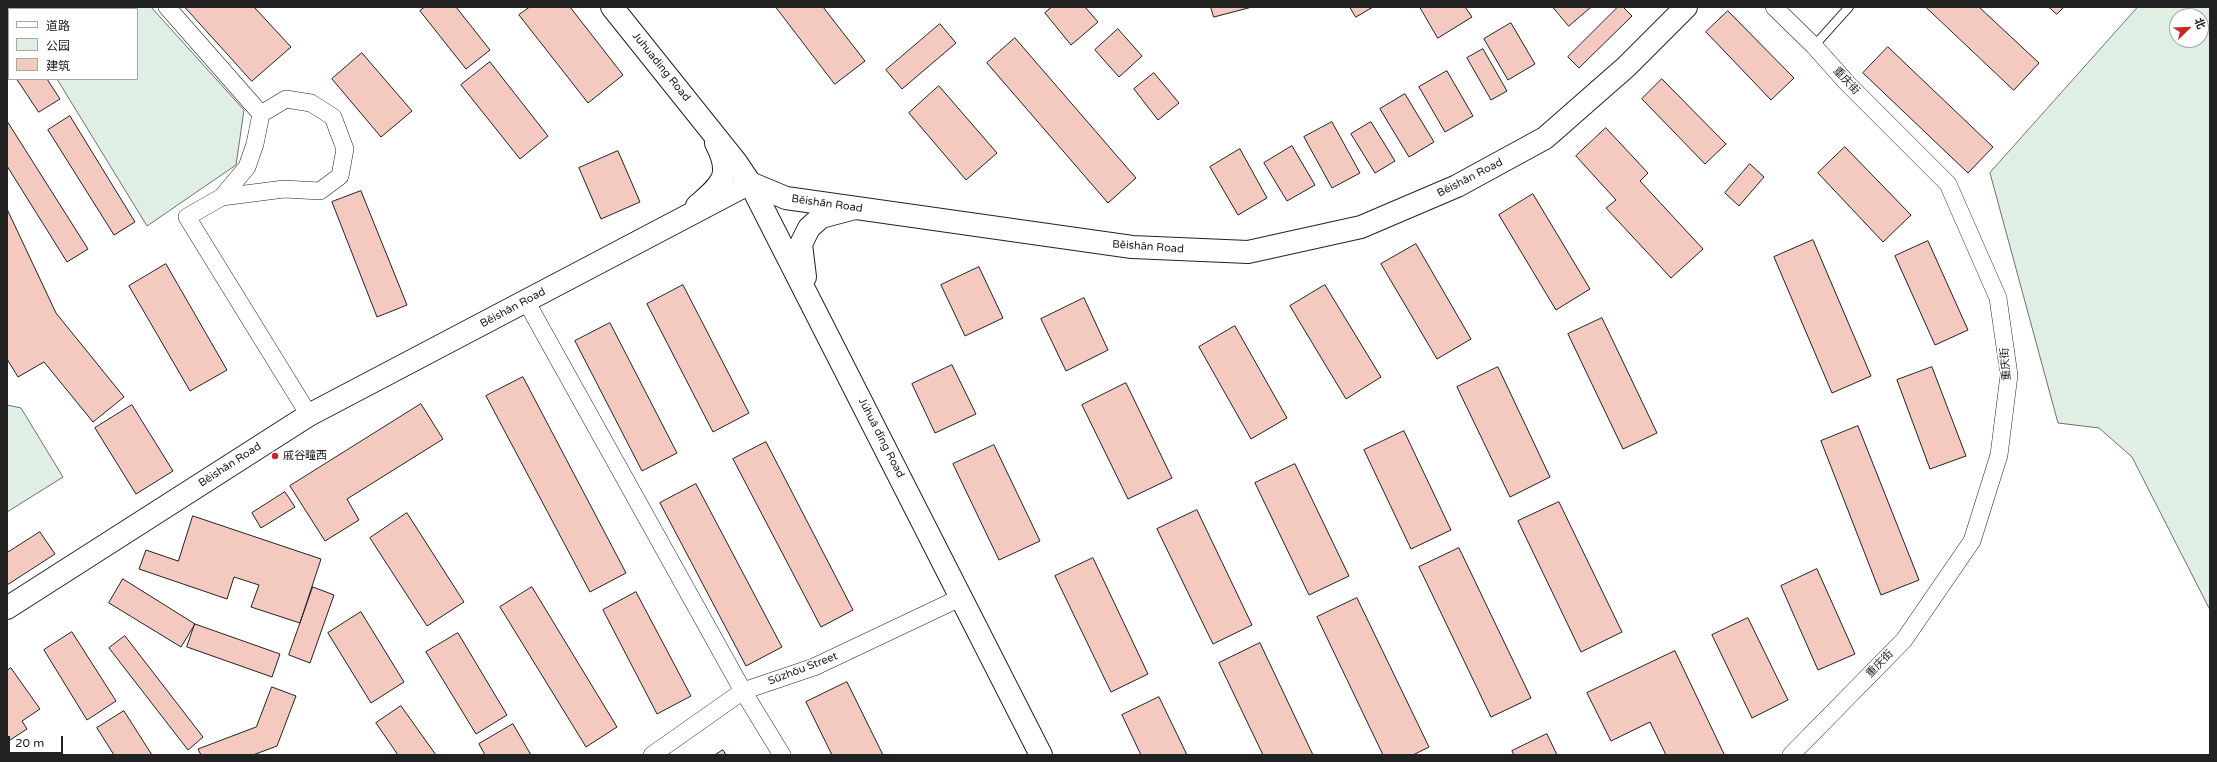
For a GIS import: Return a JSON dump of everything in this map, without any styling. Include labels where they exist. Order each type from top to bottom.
[{"type":"main road","name":"Juhuading Road","points":[[612,7],[709,128]]},
{"type":"main road","name":"Běishān Road","points":[[7,608],[309,415],[750,183],[786,198],[1132,247],[1248,252],[1361,227],[1457,186],[1545,138],[1626,67],[1686,7]]},
{"type":"main road","name":"Júhuā dǐng Road","points":[[709,128],[750,183],[807,292],[1041,755]]},
{"type":"main road","points":[[683,219],[719,187],[724,172],[725,160],[709,128]]},
{"type":"main road","points":[[807,292],[801,244],[809,228],[821,217],[855,208]]},
{"type":"street","points":[[167,7],[262,114]]},
{"type":"street","name":"重庆街","points":[[1774,7],[1814,46],[1847,83],[1948,184],[1998,298],[2010,375],[1999,455],[1972,541],[1904,640],[1791,755]]},
{"type":"street","points":[[222,197],[247,167],[255,144],[262,114],[286,99],[312,103],[333,117],[345,149],[340,176],[320,191],[284,189],[222,197],[187,216],[309,415]]},
{"type":"street","points":[[526,301],[743,691],[782,755]]},
{"type":"street","name":"Sūzhōu Street","points":[[652,755],[743,691],[814,668],[962,597]]},
{"type":"lane","points":[[1814,46],[1849,7]]},
{"type":"green space","points":[[151,7],[244,110],[236,165],[147,226],[58,80],[138,80],[138,8],[14,8]]},
{"type":"green space","points":[[2138,7],[2210,7],[2210,610],[2132,457],[2099,428],[2058,423],[1990,173]]},
{"type":"green space","points":[[7,405],[21,408],[63,477],[7,512]]},
{"type":"building","points":[[185,7],[254,7],[291,47],[252,81]]},
{"type":"building","points":[[425,7],[456,7],[490,50],[466,69],[420,11]]},
{"type":"building","points":[[530,7],[570,7],[623,75],[588,103],[519,15]]},
{"type":"building","points":[[776,7],[823,7],[865,61],[835,84]]},
{"type":"building","points":[[1052,7],[1085,7],[1098,22],[1071,45],[1045,13]]},
{"type":"building","points":[[1211,7],[1252,7],[1214,17]]},
{"type":"building","points":[[1350,7],[1373,7],[1356,17]]},
{"type":"building","points":[[1420,7],[1465,7],[1472,17],[1438,38]]},
{"type":"building","points":[[1553,7],[1591,7],[1569,26]]},
{"type":"building","points":[[1618,7],[1623,7],[1632,16],[1579,68],[1568,57]]},
{"type":"building","points":[[1926,7],[1979,7],[2039,63],[2014,90]]},
{"type":"building","points":[[2049,7],[2064,7],[2057,14]]},
{"type":"building","points":[[1728,11],[1794,78],[1771,100],[1706,32]]},
{"type":"building","points":[[1511,23],[1535,64],[1508,80],[1484,39]]},
{"type":"building","points":[[940,24],[956,43],[902,89],[886,70]]},
{"type":"building","points":[[1118,29],[1142,56],[1119,77],[1095,50]]},
{"type":"building","points":[[1015,38],[1136,178],[1108,203],[987,63]]},
{"type":"building","points":[[1888,47],[1993,147],[1968,173],[1863,73]]},
{"type":"building","points":[[1483,49],[1507,91],[1491,100],[1467,58]]},
{"type":"building","points":[[8,52],[7,73],[7,53]]},
{"type":"building","points":[[362,53],[412,111],[381,137],[332,79]]},
{"type":"building","points":[[490,62],[548,136],[520,159],[461,85]]},
{"type":"building","points":[[1447,71],[1473,116],[1445,132],[1419,87]]},
{"type":"building","points":[[1154,73],[1179,103],[1158,120],[1134,89]]},
{"type":"building","points":[[1662,79],[1726,144],[1705,164],[1642,99]]},
{"type":"building","points":[[18,80],[48,80],[60,99],[39,112]]},
{"type":"building","points":[[939,86],[997,153],[966,180],[909,113]]},
{"type":"building","points":[[1405,94],[1434,142],[1409,157],[1380,109]]},
{"type":"building","points":[[70,116],[135,222],[114,235],[48,130]]},
{"type":"building","points":[[7,121],[88,249],[67,262],[7,166]]},
{"type":"building","points":[[1332,122],[1360,173],[1332,188],[1304,137]]},
{"type":"building","points":[[1371,122],[1395,161],[1375,173],[1351,134]]},
{"type":"building","points":[[1606,128],[1648,173],[1640,181],[1703,249],[1671,278],[1606,208],[1616,200],[1576,156]]},
{"type":"building","points":[[1292,146],[1315,185],[1287,201],[1264,163]]},
{"type":"building","points":[[1845,147],[1911,215],[1883,242],[1818,173]]},
{"type":"building","points":[[1240,149],[1267,198],[1238,215],[1210,167]]},
{"type":"building","points":[[618,151],[640,202],[601,219],[579,168]]},
{"type":"building","points":[[1750,164],[1764,177],[1739,206],[1725,193]]},
{"type":"building","points":[[361,191],[407,305],[377,317],[332,202]]},
{"type":"building","points":[[1533,194],[1590,289],[1556,310],[1499,215]]},
{"type":"building","points":[[7,209],[56,313],[124,397],[93,422],[44,362],[18,377],[7,359]]},
{"type":"building","points":[[1813,240],[1871,376],[1832,393],[1774,257]]},
{"type":"building","points":[[1928,241],[1968,330],[1935,345],[1895,256]]},
{"type":"building","points":[[1416,244],[1471,339],[1437,359],[1381,264]]},
{"type":"building","points":[[166,264],[227,370],[190,391],[129,286]]},
{"type":"building","points":[[979,267],[1003,318],[965,336],[941,285]]},
{"type":"building","points":[[683,285],[749,413],[713,432],[647,304]]},
{"type":"building","points":[[1325,285],[1381,377],[1346,399],[1290,306]]},
{"type":"building","points":[[1084,298],[1108,350],[1066,371],[1041,319]]},
{"type":"building","points":[[1602,318],[1657,433],[1623,449],[1568,334]]},
{"type":"building","points":[[610,323],[677,453],[642,471],[575,341]]},
{"type":"building","points":[[1235,326],[1287,418],[1251,439],[1199,347]]},
{"type":"building","points":[[952,365],[976,414],[935,433],[912,384]]},
{"type":"building","points":[[1498,367],[1550,477],[1510,497],[1457,387]]},
{"type":"building","points":[[1932,367],[1966,456],[1930,469],[1897,380]]},
{"type":"building","points":[[523,377],[626,573],[590,592],[486,396]]},
{"type":"building","points":[[1126,383],[1172,478],[1128,499],[1082,405]]},
{"type":"building","points":[[421,404],[443,439],[347,499],[359,520],[325,541],[290,486]]},
{"type":"building","points":[[132,405],[173,471],[136,494],[95,428]]},
{"type":"building","points":[[1858,426],[1919,580],[1881,595],[1821,441]]},
{"type":"building","points":[[1404,431],[1451,530],[1411,549],[1364,450]]},
{"type":"building","points":[[766,442],[853,610],[821,627],[733,459]]},
{"type":"building","points":[[994,445],[1040,541],[999,560],[953,464]]},
{"type":"building","points":[[1295,464],[1349,576],[1309,595],[1255,483]]},
{"type":"building","points":[[696,484],[782,647],[746,666],[660,503]]},
{"type":"building","points":[[285,492],[295,507],[261,528],[252,513]]},
{"type":"building","points":[[1559,502],[1622,632],[1581,652],[1518,521]]},
{"type":"building","points":[[1197,510],[1252,625],[1213,644],[1157,529]]},
{"type":"building","points":[[407,513],[464,602],[427,626],[370,538]]},
{"type":"building","points":[[193,516],[321,559],[300,623],[251,607],[259,585],[234,577],[227,599],[139,569],[146,550],[178,561]]},
{"type":"building","points":[[40,532],[55,554],[7,585],[7,553]]},
{"type":"building","points":[[1459,548],[1531,698],[1491,717],[1419,567]]},
{"type":"building","points":[[1093,558],[1148,674],[1111,692],[1055,576]]},
{"type":"building","points":[[1817,569],[1855,654],[1818,670],[1781,586]]},
{"type":"building","points":[[123,579],[195,624],[181,647],[109,603]]},
{"type":"building","points":[[313,587],[334,595],[310,663],[289,655]]},
{"type":"building","points":[[532,587],[617,727],[586,747],[500,607]]},
{"type":"building","points":[[636,592],[691,696],[657,714],[603,610]]},
{"type":"building","points":[[1357,598],[1429,747],[1413,755],[1383,755],[1317,617]]},
{"type":"building","points":[[361,612],[404,682],[371,703],[328,633]]},
{"type":"building","points":[[1748,618],[1788,700],[1752,718],[1712,635]]},
{"type":"building","points":[[195,624],[280,654],[272,677],[187,647]]},
{"type":"building","points":[[72,632],[116,701],[87,720],[44,650]]},
{"type":"building","points":[[458,633],[507,715],[476,734],[426,652]]},
{"type":"building","points":[[125,636],[203,737],[188,750],[109,648]]},
{"type":"building","points":[[1260,643],[1313,755],[1263,755],[1219,663]]},
{"type":"building","points":[[1675,651],[1724,754],[1723,755],[1666,755],[1650,722],[1611,741],[1587,693]]},
{"type":"building","points":[[11,668],[40,709],[22,721],[27,729],[7,742],[7,671]]},
{"type":"building","points":[[847,682],[883,755],[832,755],[806,702]]},
{"type":"building","points":[[272,687],[296,696],[277,746],[253,755],[201,755],[198,749],[256,727]]},
{"type":"building","points":[[1159,697],[1187,755],[1141,755],[1122,715]]},
{"type":"building","points":[[401,706],[436,755],[398,755],[376,723]]},
{"type":"building","points":[[124,711],[152,755],[114,755],[97,728]]},
{"type":"building","points":[[513,724],[531,755],[485,755],[479,744]]},
{"type":"building","points":[[1547,734],[1557,755],[1514,755],[1512,751]]},
{"type":"building","points":[[723,750],[726,755],[715,755]]},
{"type":"place","name":"戚谷疃西","points":[[275,456]]}]
